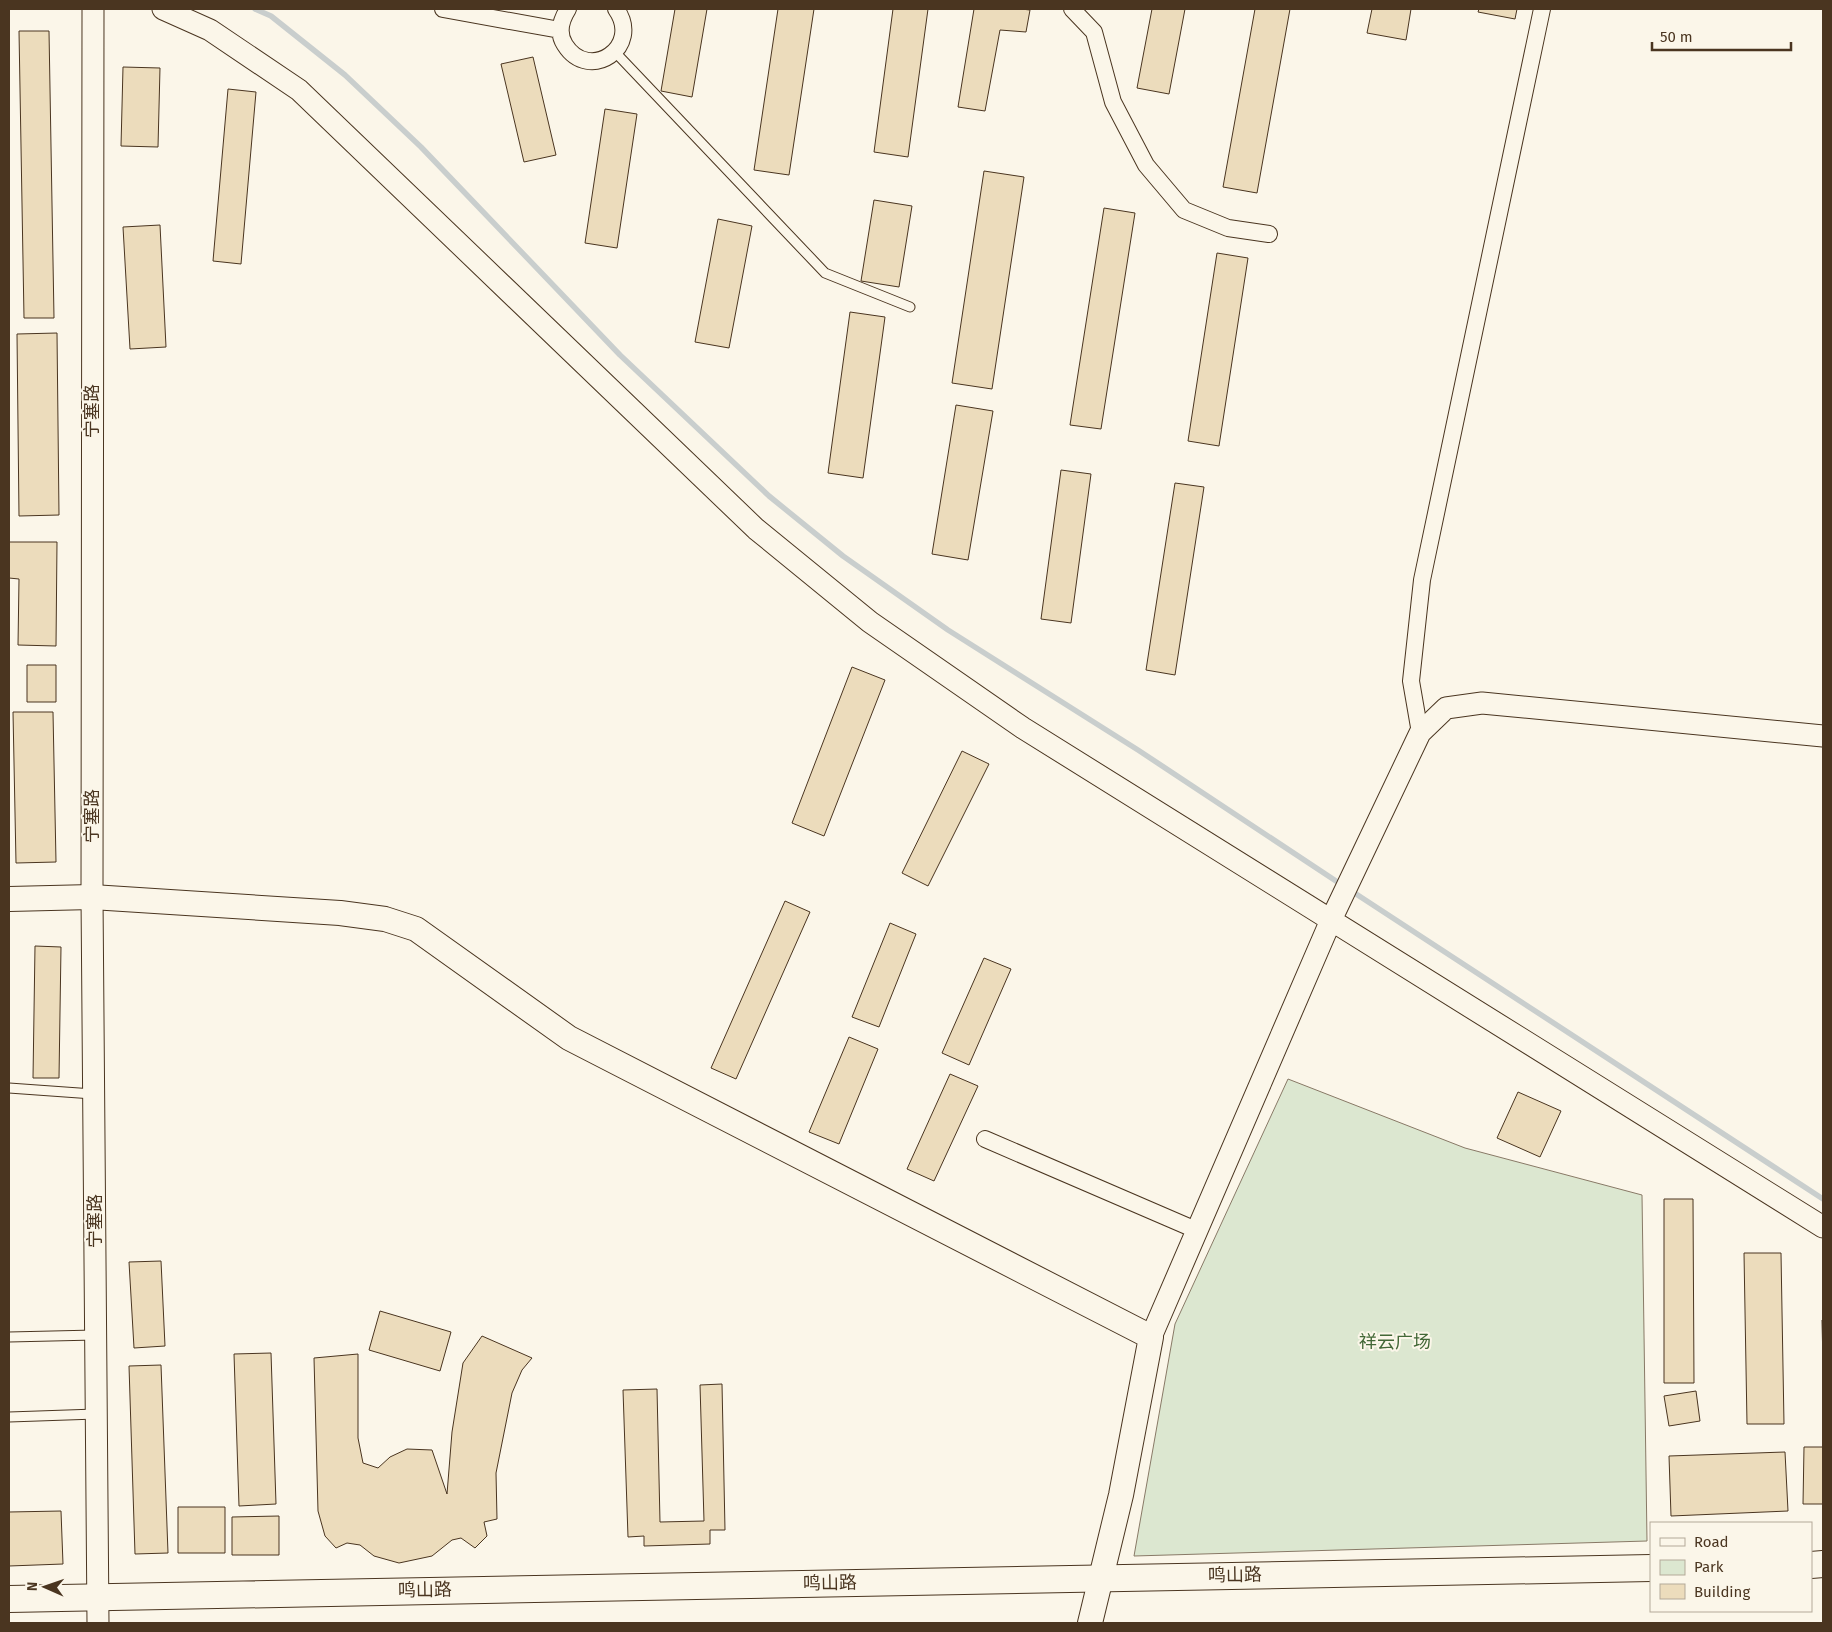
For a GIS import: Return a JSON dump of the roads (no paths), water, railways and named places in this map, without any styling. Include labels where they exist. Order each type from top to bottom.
[{"type":"main road","points":[[9,899],[92,897],[340,913],[385,919],[416,929],[569,1038],[1151,1337],[1121,1495],[1090,1623]]},
{"type":"main road","name":"鸣山路","points":[[9,1599],[1650,1568]]},
{"type":"street","name":"宁塞路","points":[[93,9],[92,897],[98,1623]]},
{"type":"street","points":[[163,9],[210,30],[299,90],[756,529],[870,622],[1023,728],[1823,1227]]},
{"type":"street","points":[[443,9],[487,12],[560,30]]},
{"type":"street","points":[[568,9],[562,18],[560,30],[562,42],[569,52],[580,59],[592,62],[604,59],[615,52],[622,41],[624,29],[621,16],[616,9]]},
{"type":"street","points":[[1072,9],[1094,32],[1113,102],[1146,164],[1184,210],[1228,228],[1268,234]]},
{"type":"street","points":[[1420,733],[1411,681],[1422,580],[1542,9]]},
{"type":"street","points":[[1151,1337],[1331,920],[1420,733],[1446,708],[1482,703],[1823,736]]},
{"type":"street","points":[[985,1139],[1196,1230]]},
{"type":"lane","points":[[615,52],[825,273],[910,307]]},
{"type":"lane","points":[[9,1088],[94,1094]]},
{"type":"lane","points":[[9,1337],[96,1335]]},
{"type":"lane","points":[[9,1418],[96,1414]]},
{"type":"waterway","points":[[255,9],[271,16],[345,75],[421,147],[620,355],[769,496],[843,556],[948,630],[1138,750],[1342,885]]},
{"type":"waterway","points":[[1350,890],[1823,1199]]},
{"type":"park label","name":"祥云广场","points":[[1395,1342]]}]
